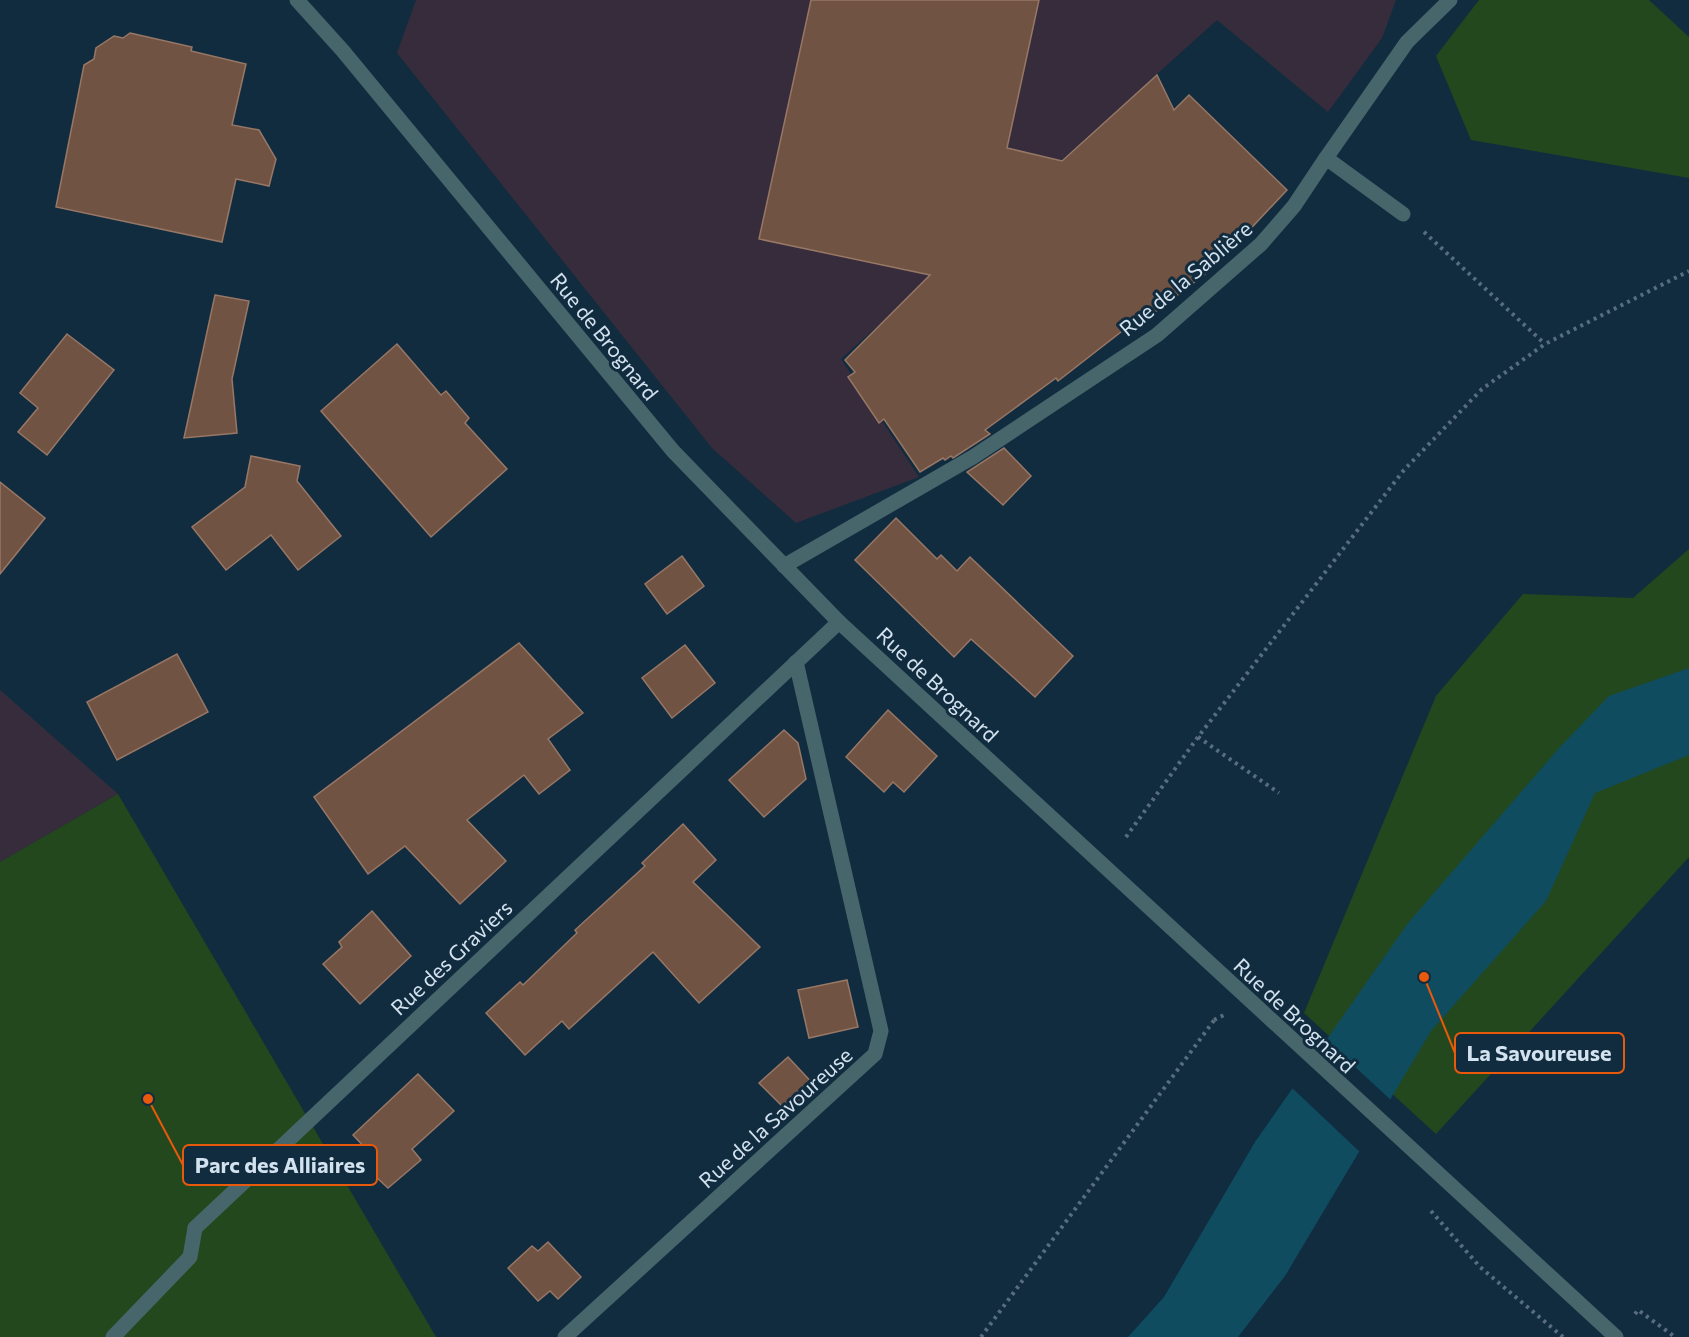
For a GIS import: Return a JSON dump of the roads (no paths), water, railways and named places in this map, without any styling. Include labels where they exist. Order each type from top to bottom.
[{"type":"street","name":"Rue de Brognard","points":[[297,0],[343,51],[673,451],[839,622],[1616,1337]]},
{"type":"street","name":"Rue de la Sablière","points":[[784,566],[973,457],[1157,335],[1261,244],[1294,206],[1407,42],[1450,0]]},
{"type":"street","points":[[1326,158],[1403,214]]},
{"type":"street","name":"Rue des Graviers","points":[[113,1337],[190,1257],[195,1228],[839,622]]},
{"type":"street","name":"Rue de la Savoureuse","points":[[566,1337],[875,1054],[881,1031],[796,662]]},
{"type":"water","points":[[1689,668],[1689,755],[1595,793],[1546,901],[1431,1031],[1285,1276],[1238,1337],[1128,1337],[1164,1297],[1255,1142],[1408,923],[1559,748],[1609,696]]},
{"type":"place","name":"La Savoureuse","points":[[1424,977]]},
{"type":"place","name":"Parc des Alliaires","points":[[148,1099]]}]
